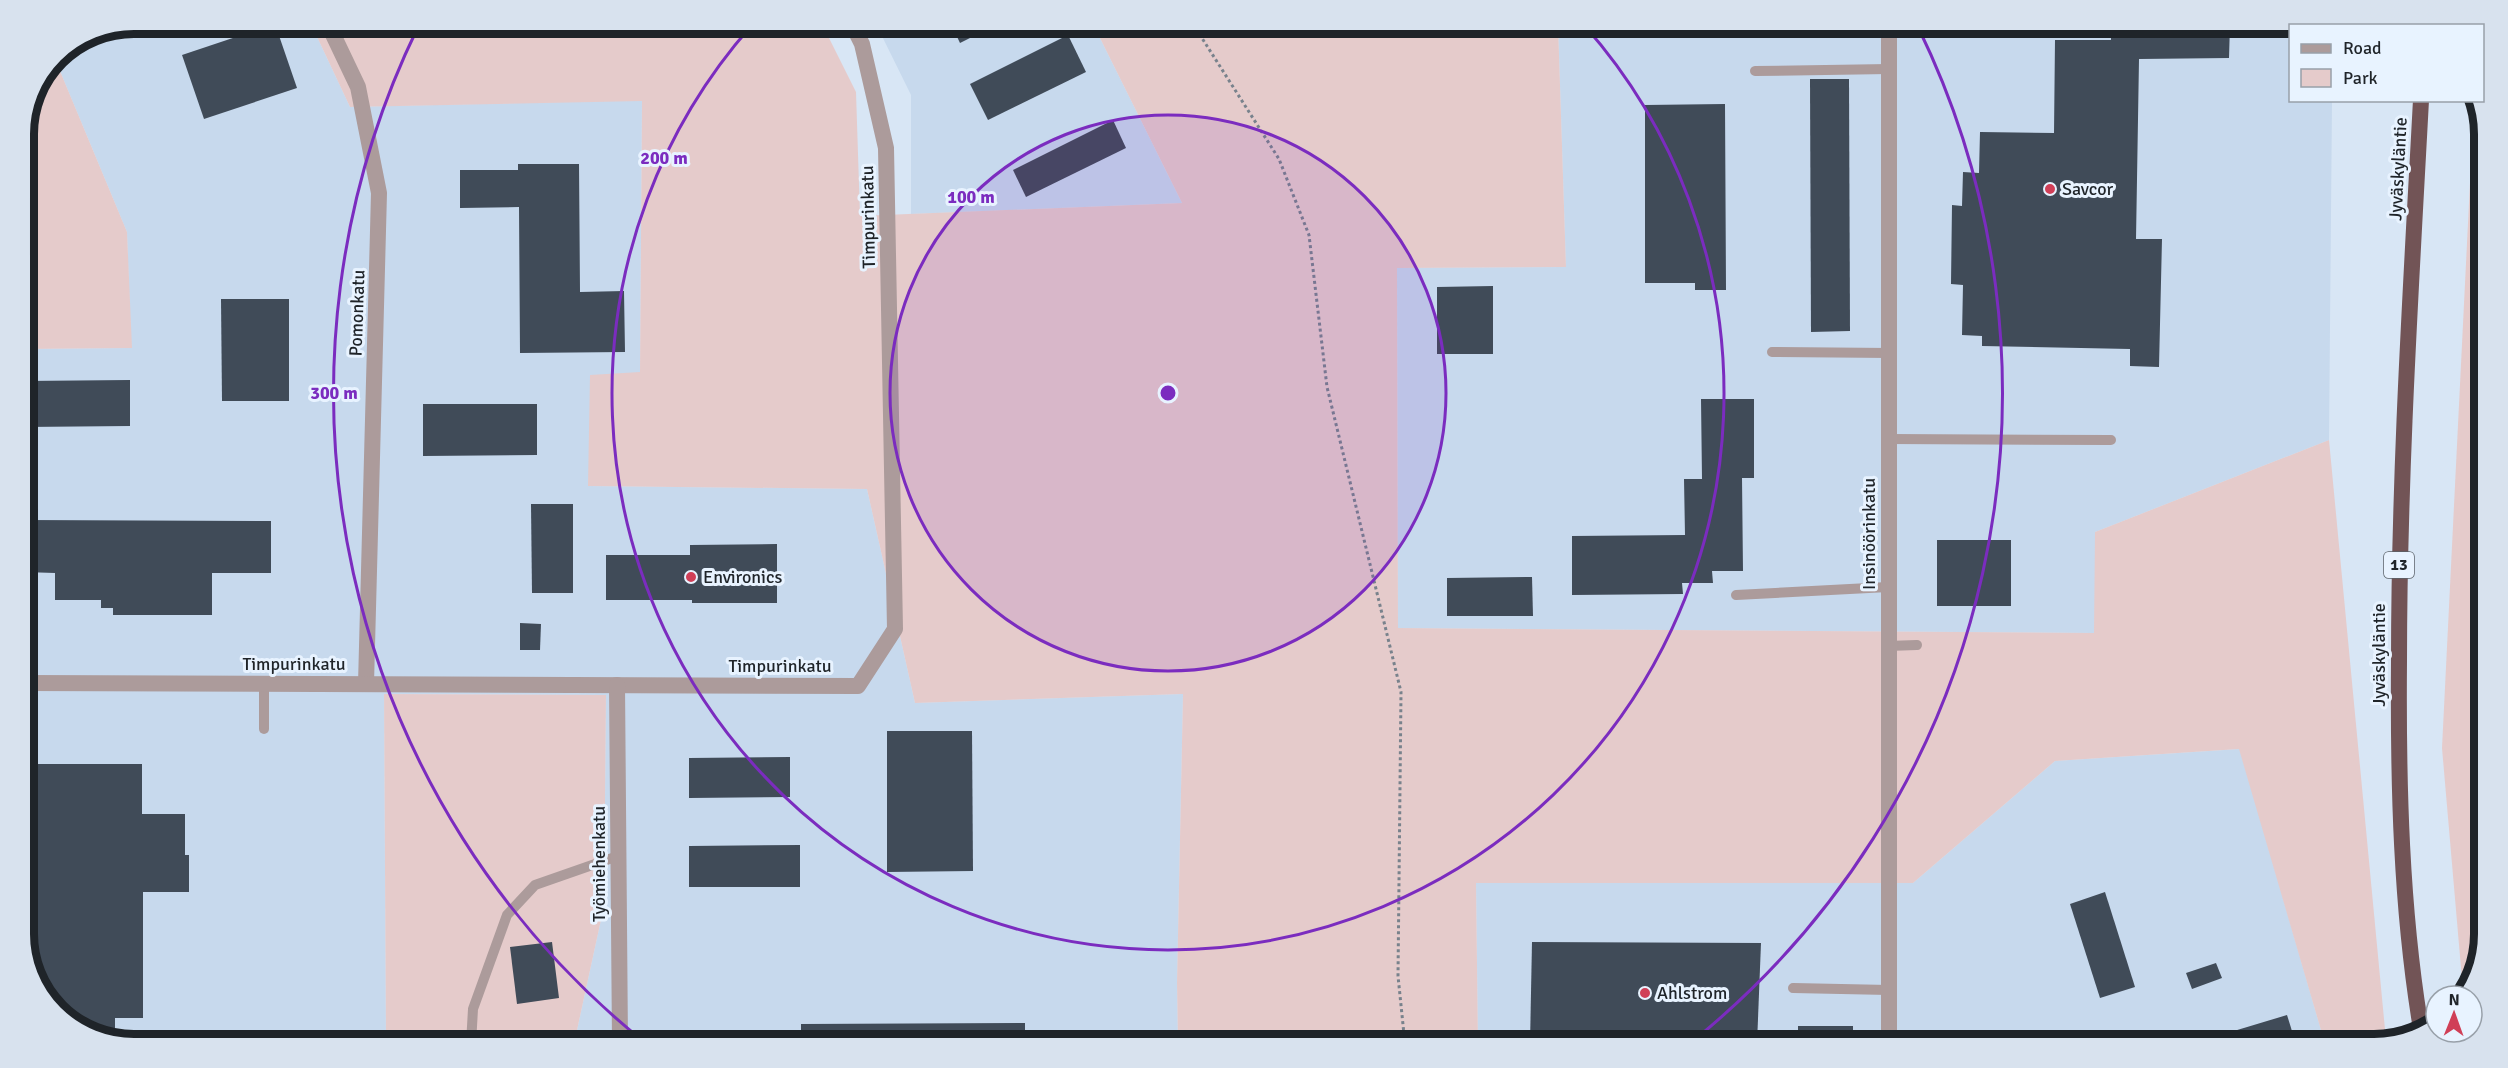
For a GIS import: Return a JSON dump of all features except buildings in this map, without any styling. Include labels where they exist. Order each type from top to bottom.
[{"type":"highway","name":"Jyväskyläntie","points":[[2420,1022],[2406,906],[2398,746],[2400,551],[2421,102]]},
{"type":"street","name":"Pomonkatu","points":[[333,34],[358,87],[379,194],[366,684]]},
{"type":"street","name":"Timpurinkatu","points":[[35,683],[858,686],[895,629],[886,148],[862,44],[857,34]]},
{"type":"street","name":"Insinöörinkatu","points":[[1889,34],[1889,1034]]},
{"type":"street","name":"Työmiehenkatu","points":[[617,685],[620,1034]]},
{"type":"lane","points":[[1755,71],[1889,69]]},
{"type":"lane","points":[[1772,352],[1890,353]]},
{"type":"lane","points":[[1889,439],[2111,440]]},
{"type":"lane","points":[[1736,595],[1888,587]]},
{"type":"lane","points":[[1888,646],[1917,645]]},
{"type":"lane","points":[[264,684],[264,729]]},
{"type":"lane","points":[[472,1034],[473,1009],[507,915],[535,885],[618,856]]},
{"type":"lane","points":[[1793,988],[1889,990]]},
{"type":"path","points":[[1199,34],[1279,159],[1309,235],[1327,387],[1401,693],[1398,976],[1404,1034]]},
{"type":"shaded area","points":[[134,34],[316,34],[350,107],[642,100],[640,373],[588,486],[867,489],[915,703],[1183,694],[1178,1034],[576,1034],[604,906],[606,695],[384,694],[386,1034],[134,1034],[115,1032],[96,1026],[74,1013],[48,984],[38,959],[35,940],[35,349],[131,348],[127,232],[59,69],[84,48],[115,36]]},
{"type":"shaded area","points":[[881,34],[1098,34],[1182,203],[911,214],[911,95]]},
{"type":"shaded area","points":[[1558,34],[2289,34],[2289,102],[2332,102],[2329,440],[2095,532],[2095,633],[1398,628],[1397,268],[1566,267]]},
{"type":"shaded area","points":[[2240,749],[2322,1034],[1478,1034],[1476,883],[1913,883],[2055,761]]},
{"type":"green space","points":[[316,34],[827,34],[856,92],[860,216],[1182,203],[1098,34],[1558,34],[1566,267],[1397,268],[1398,628],[2094,633],[2095,532],[2329,440],[2385,1033],[2322,1034],[2239,749],[2055,761],[1913,883],[1476,883],[1478,1034],[1178,1034],[1183,694],[915,703],[867,489],[588,486],[590,375],[640,372],[642,101],[350,107]]},
{"type":"green space","points":[[59,69],[127,232],[132,348],[35,349],[35,128],[38,109],[45,90]]},
{"type":"green space","points":[[2473,127],[2474,934],[2472,953],[2462,980],[2442,748]]},
{"type":"green space","points":[[384,694],[606,695],[604,906],[576,1034],[386,1034]]},
{"type":"place","name":"Savcor","points":[[2050,189]]},
{"type":"place","name":"Environics","points":[[691,577]]},
{"type":"place","name":"Ahlstrom","points":[[1645,993]]}]
